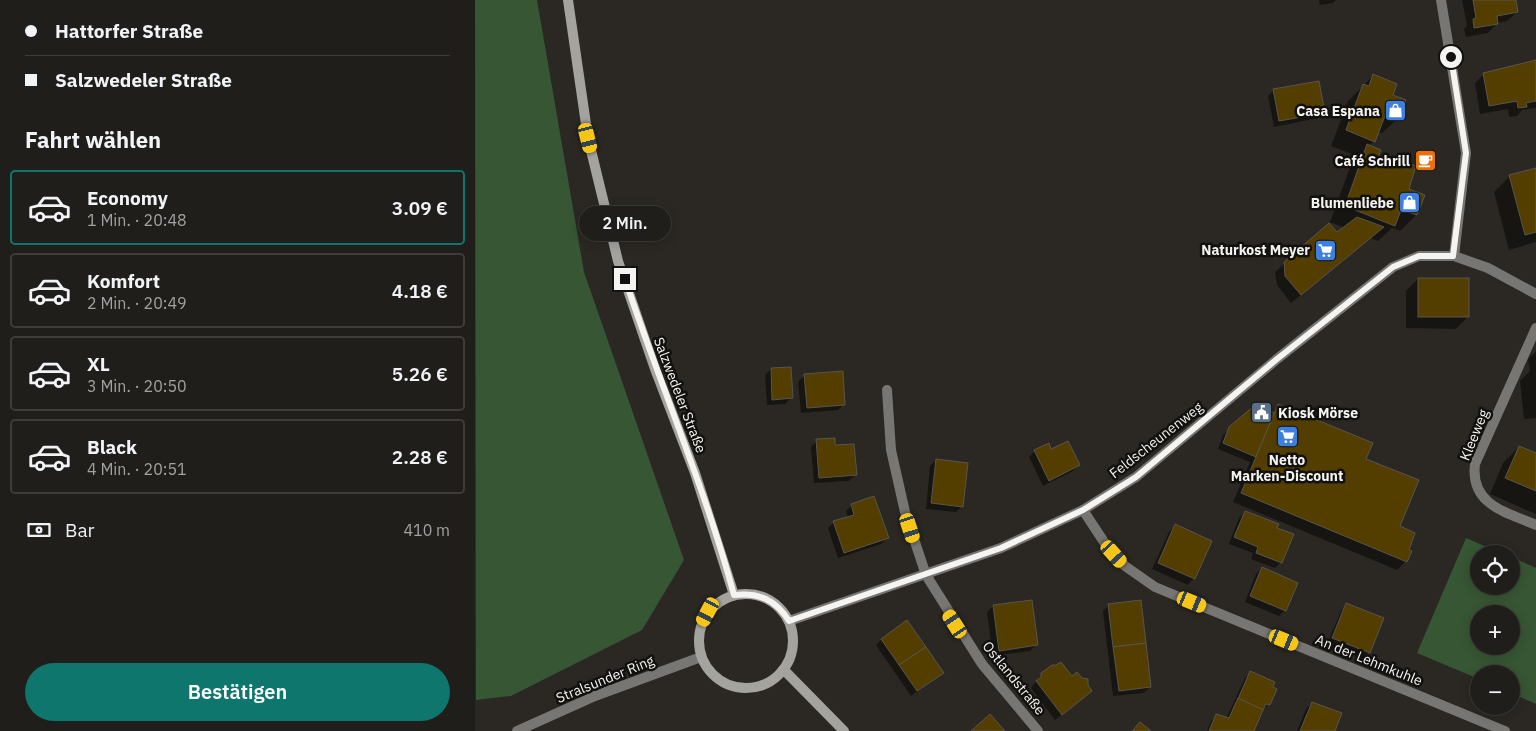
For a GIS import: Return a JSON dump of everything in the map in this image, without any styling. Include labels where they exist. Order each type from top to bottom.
[{"type":"street","name":"Salzwedeler Straße","points":[[568,0],[588,138],[618,261],[655,370],[695,473],[734,595]]},
{"type":"street","points":[[1441,0],[1466,153],[1453,256]]},
{"type":"street","name":"Feldscheunenweg","points":[[789,621],[834,604],[925,576],[1001,548],[1083,510],[1136,477],[1277,359],[1393,267],[1419,256],[1453,256],[1489,268],[1536,294]]},
{"type":"street","name":"Kleeweg","points":[[1536,328],[1475,464],[1473,479],[1478,493],[1491,505],[1536,525]]},
{"type":"street","name":"Ostlandstraße","points":[[887,390],[891,450],[905,512],[925,576],[982,664],[1038,731]]},
{"type":"street","name":"An der Lehmkuhle","points":[[1083,510],[1104,542],[1125,566],[1155,588],[1505,731]]},
{"type":"street","points":[[747,593],[772,601],[782,610],[789,621],[793,646],[784,670],[771,681],[756,687],[739,688],[723,682],[710,671],[701,656],[699,642],[701,626],[708,612],[720,602],[734,595],[747,593]]},
{"type":"street","name":"Stralsunder Ring","points":[[519,730],[595,696],[701,656]]},
{"type":"street","points":[[784,670],[844,731]]},
{"type":"green space","points":[[475,0],[537,0],[584,272],[684,560],[642,630],[511,696],[476,700]]},
{"type":"green space","points":[[1466,538],[1482,545],[1470,545],[1470,595],[1520,595],[1520,561],[1536,568],[1536,704],[1520,697],[1520,665],[1470,665],[1470,675],[1417,653]]},
{"type":"building","points":[[1473,0],[1516,0],[1518,12],[1497,16],[1498,24],[1474,28],[1473,19],[1476,18]]},
{"type":"building","points":[[1536,60],[1536,101],[1526,103],[1527,107],[1518,108],[1517,101],[1489,106],[1483,73]]},
{"type":"building","points":[[1373,74],[1397,84],[1393,95],[1406,100],[1399,118],[1386,113],[1375,142],[1346,130],[1363,84],[1369,86]]},
{"type":"building","points":[[1319,81],[1325,113],[1279,121],[1273,89]]},
{"type":"building","points":[[1367,144],[1381,150],[1378,158],[1407,169],[1409,163],[1416,166],[1409,189],[1425,195],[1417,215],[1401,210],[1395,226],[1345,206]]},
{"type":"building","points":[[1536,168],[1536,232],[1525,235],[1509,175]]},
{"type":"building","name":"Naturkost Meyer","points":[[1357,217],[1384,227],[1301,295],[1285,276],[1284,262],[1329,223],[1337,232]]},
{"type":"building","points":[[1418,278],[1469,278],[1469,317],[1418,317]]},
{"type":"building","points":[[791,367],[793,398],[772,400],[771,368]]},
{"type":"building","points":[[843,371],[845,405],[807,408],[804,374]]},
{"type":"building","points":[[1256,404],[1275,413],[1256,457],[1223,443],[1229,427]]},
{"type":"building","points":[[1278,404],[1373,443],[1366,459],[1419,480],[1400,526],[1415,533],[1409,550],[1412,551],[1407,562],[1241,493]]},
{"type":"building","points":[[835,438],[835,445],[854,444],[857,475],[819,478],[816,439]]},
{"type":"building","points":[[1068,441],[1080,465],[1049,481],[1034,450],[1049,443],[1051,449]]},
{"type":"building","points":[[1519,446],[1536,453],[1536,491],[1505,478]]},
{"type":"building","points":[[936,459],[968,463],[963,507],[931,503]]},
{"type":"building","points":[[874,496],[889,538],[844,553],[833,521],[854,515],[851,504]]},
{"type":"building","points":[[1245,511],[1279,524],[1277,528],[1294,534],[1282,563],[1256,553],[1258,547],[1234,537]]},
{"type":"building","points":[[1175,524],[1212,541],[1195,579],[1158,563]]},
{"type":"building","points":[[1262,567],[1298,583],[1286,611],[1250,596]]},
{"type":"building","points":[[1032,600],[1038,645],[999,651],[993,605]]},
{"type":"building","points":[[1141,600],[1146,643],[1113,647],[1108,604]]},
{"type":"building","points":[[1346,603],[1384,618],[1370,653],[1332,638]]},
{"type":"building","points":[[907,620],[926,647],[899,665],[881,639]]},
{"type":"building","points":[[1146,643],[1151,687],[1119,691],[1113,647]]},
{"type":"building","points":[[926,647],[944,673],[917,691],[899,665]]},
{"type":"building","points":[[1061,662],[1072,676],[1077,672],[1082,678],[1088,679],[1088,685],[1092,691],[1062,715],[1036,681],[1041,677],[1041,673],[1052,665]]},
{"type":"building","points":[[1250,671],[1275,682],[1273,687],[1277,689],[1270,705],[1266,704],[1263,710],[1238,699]]},
{"type":"building","points":[[1238,698],[1263,710],[1254,731],[1209,731],[1216,714],[1229,718]]},
{"type":"building","points":[[1312,702],[1342,713],[1335,731],[1300,731]]},
{"type":"building","points":[[990,714],[1005,731],[971,731]]},
{"type":"building","points":[[1140,722],[1151,731],[1132,731]]},
{"type":"place","name":"Casa Espana","points":[[1396,111]]},
{"type":"place","name":"Café Schrill","points":[[1426,161]]},
{"type":"place","name":"Blumenliebe","points":[[1410,203]]},
{"type":"place","name":"Naturkost Meyer","points":[[1326,250]]},
{"type":"place","name":"Kiosk Mörse","points":[[1262,413]]},
{"type":"place","name":"Netto Marken-Discount","points":[[1287,437]]},
{"type":"route","points":[[625,279],[655,370],[695,473],[734,595],[747,593],[772,601],[782,610],[789,621],[813,611],[925,576],[1001,548],[1083,510],[1136,477],[1277,359],[1393,267],[1419,256],[1453,256],[1466,153],[1451,57]]}]
